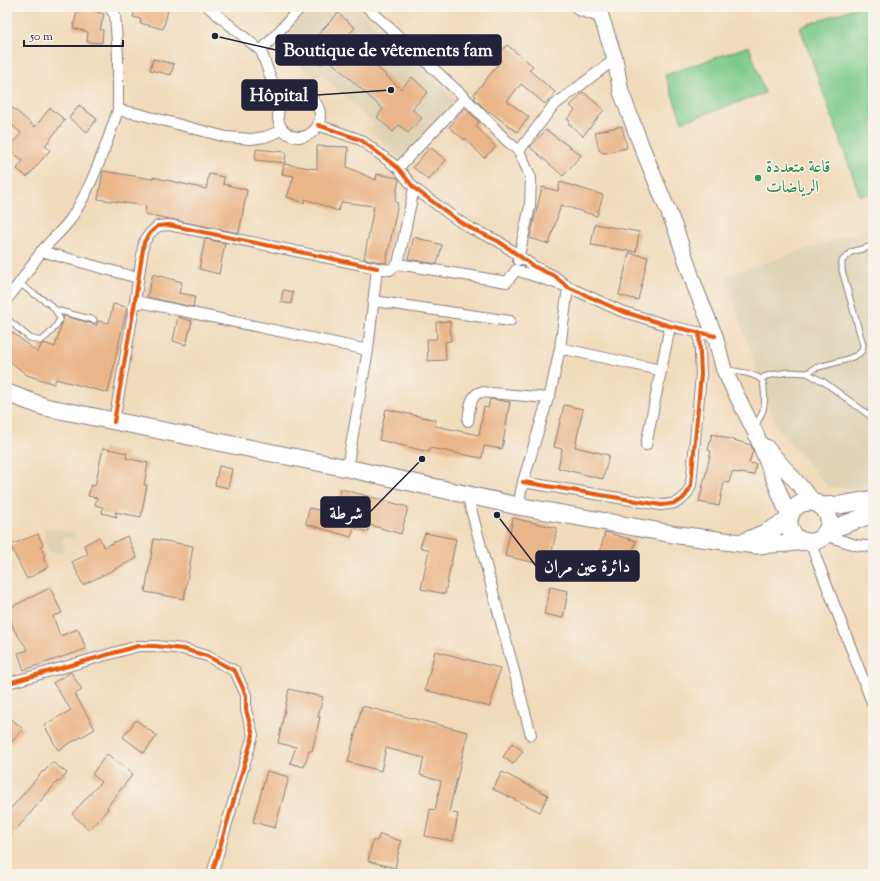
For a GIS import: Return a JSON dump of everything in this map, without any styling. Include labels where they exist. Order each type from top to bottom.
[{"type":"main road","points":[[599,12],[615,59],[621,92],[676,230],[695,287],[715,336],[724,370],[755,431],[789,519],[792,533],[797,538],[816,537]]},
{"type":"main road","points":[[7,393],[45,407],[114,422],[347,468],[518,506],[678,535],[741,543],[772,544],[816,537],[873,514]]},
{"type":"main road","points":[[755,431],[785,470],[827,515],[828,520],[816,537]]},
{"type":"main road","points":[[741,543],[765,533],[789,519],[794,508],[799,505],[810,502],[818,505],[840,505],[873,498]]},
{"type":"street","points":[[7,299],[20,284],[41,251],[71,218],[104,151],[118,110],[118,56],[115,15],[109,7]]},
{"type":"street","points":[[208,7],[261,51],[273,84],[287,98]]},
{"type":"street","points":[[261,51],[301,7]]},
{"type":"street","points":[[367,7],[465,98],[506,140],[520,151],[531,178],[530,206],[518,255],[516,270],[507,282],[398,264]]},
{"type":"street","points":[[576,7],[578,10],[599,12]]},
{"type":"street","points":[[520,151],[553,106],[615,59]]},
{"type":"street","points":[[300,94],[307,96],[313,100],[320,112],[318,125],[314,131],[308,135],[295,136],[289,134],[283,130],[280,124],[278,110],[287,98],[293,95],[300,94]]},
{"type":"street","points":[[398,168],[465,98]]},
{"type":"street","points":[[118,110],[139,114],[226,137],[251,139],[265,137],[283,130]]},
{"type":"street","points":[[318,125],[361,140],[398,168],[414,188],[472,229],[498,242],[533,266],[554,276],[568,287]]},
{"type":"street","points":[[114,422],[144,242],[150,233],[158,226],[169,224],[390,270],[398,264],[414,188]]},
{"type":"street","points":[[41,251],[138,278]]},
{"type":"street","points":[[347,468],[368,350],[377,268]]},
{"type":"street","points":[[516,270],[568,287],[621,311],[670,326],[715,336]]},
{"type":"street","points":[[518,506],[523,482],[550,395],[560,348],[568,287]]},
{"type":"street","points":[[135,301],[368,350]]},
{"type":"street","points":[[374,302],[510,320]]},
{"type":"street","points":[[646,445],[670,326]]},
{"type":"street","points":[[523,482],[661,505],[672,505],[680,501],[688,494],[691,485],[701,374],[699,332]]},
{"type":"street","points":[[560,348],[660,370]]},
{"type":"street","points":[[468,421],[471,400],[480,392],[548,398]]},
{"type":"street","points":[[467,494],[531,735]]},
{"type":"street","points":[[816,537],[873,547]]},
{"type":"street","points":[[816,537],[873,705]]},
{"type":"street","points":[[9,683],[138,646],[183,649],[207,656],[235,671],[246,694],[246,710],[253,735],[212,874]]},
{"type":"lane","points":[[807,373],[815,368],[845,360],[857,355],[862,350],[864,345],[842,270],[842,261],[851,252],[873,246]]},
{"type":"lane","points":[[7,319],[30,338],[40,341],[54,330],[60,319],[56,310],[47,301],[35,295],[20,284]]},
{"type":"lane","points":[[56,310],[94,320]]},
{"type":"lane","points":[[724,370],[738,371],[761,379],[764,385],[765,406],[755,431]]},
{"type":"lane","points":[[761,379],[766,376],[788,372],[807,373],[824,382],[873,418]]},
{"type":"shaded area","points":[[312,7],[356,7],[455,100],[400,159],[369,130],[374,124],[321,74],[316,79],[278,43]]},
{"type":"shaded area","points":[[873,227],[873,488],[828,487],[775,424],[725,276]]},
{"type":"shaded area","points":[[45,528],[75,533],[74,539],[64,537],[62,544],[65,546],[61,553],[49,551],[44,539]]},
{"type":"green space","points":[[857,7],[873,7],[873,192],[860,196],[800,27]]},
{"type":"green space","points":[[749,46],[765,93],[682,122],[665,75]]},
{"type":"building","points":[[78,7],[104,14],[100,30],[103,30],[102,43],[87,42],[88,32],[73,28]]},
{"type":"building","points":[[136,7],[169,7],[163,29],[140,23],[141,19],[133,17]]},
{"type":"building","points":[[338,13],[355,28],[345,38],[401,89],[412,77],[428,92],[412,109],[422,118],[408,133],[399,125],[393,132],[377,117],[383,109],[327,58],[321,64],[305,49]]},
{"type":"building","points":[[507,45],[533,66],[529,70],[555,92],[545,104],[521,84],[507,101],[529,117],[517,132],[489,111],[488,112],[474,98],[476,96],[474,94],[501,61],[496,58]]},
{"type":"building","points":[[153,59],[174,64],[171,75],[150,70]]},
{"type":"building","points":[[583,92],[604,110],[583,136],[568,123],[570,121],[567,119],[575,110],[570,106]]},
{"type":"building","points":[[79,105],[97,119],[87,132],[69,118]]},
{"type":"building","points":[[13,108],[35,127],[50,108],[65,120],[45,146],[50,150],[27,177],[17,169],[23,161],[8,148],[21,133],[7,121],[7,115]]},
{"type":"building","points":[[465,108],[479,122],[476,126],[496,147],[484,158],[465,138],[464,140],[449,127]]},
{"type":"building","points":[[622,126],[627,148],[603,153],[599,150],[595,132]]},
{"type":"building","points":[[546,130],[581,155],[563,176],[530,147]]},
{"type":"building","points":[[317,146],[348,147],[347,167],[376,180],[377,174],[399,179],[395,202],[398,203],[386,263],[364,259],[374,206],[342,202],[338,211],[305,199],[304,203],[287,197],[294,176],[282,174],[284,164],[317,169]]},
{"type":"building","points":[[430,147],[446,160],[428,180],[413,167]]},
{"type":"building","points":[[256,149],[286,152],[285,163],[255,160]]},
{"type":"building","points":[[103,171],[152,179],[153,177],[206,189],[209,174],[224,177],[223,184],[247,190],[239,233],[145,214],[146,206],[98,199]]},
{"type":"building","points":[[560,182],[603,195],[597,216],[561,205],[549,244],[530,238],[542,187],[558,191]]},
{"type":"building","points":[[595,224],[639,232],[636,252],[591,245]]},
{"type":"building","points":[[414,237],[442,245],[437,264],[408,259]]},
{"type":"building","points":[[205,239],[225,243],[219,274],[199,269]]},
{"type":"building","points":[[629,253],[648,257],[638,300],[619,295]]},
{"type":"building","points":[[153,274],[182,282],[179,293],[195,296],[193,307],[147,297]]},
{"type":"building","points":[[283,290],[293,292],[291,304],[281,302]]},
{"type":"building","points":[[113,304],[127,307],[108,393],[56,379],[54,384],[27,375],[7,359],[7,328],[38,353],[41,345],[44,343],[55,347],[64,316],[97,325],[98,321],[109,323]]},
{"type":"building","points":[[178,317],[192,321],[186,345],[173,341]]},
{"type":"building","points":[[450,321],[451,341],[445,342],[446,360],[428,361],[427,339],[437,339],[436,322]]},
{"type":"building","points":[[490,399],[510,402],[502,449],[484,446],[482,458],[430,448],[429,452],[379,440],[386,409],[436,420],[435,426],[479,435],[484,407],[488,408]]},
{"type":"building","points":[[564,405],[583,409],[575,447],[609,455],[603,479],[558,468],[562,449],[554,447]]},
{"type":"building","points":[[712,434],[751,445],[753,450],[749,463],[756,464],[754,475],[732,472],[729,483],[724,482],[719,506],[699,502],[711,451],[708,450]]},
{"type":"building","points":[[103,448],[127,453],[126,458],[148,463],[144,485],[147,485],[141,517],[115,512],[117,517],[102,513],[103,507],[95,505],[97,498],[88,496],[91,485],[95,486]]},
{"type":"building","points":[[219,466],[232,469],[228,488],[215,485]]},
{"type":"building","points":[[341,489],[408,507],[401,534],[370,525],[368,532],[354,528],[351,537],[306,524],[309,508],[335,513]]},
{"type":"building","points":[[513,518],[557,528],[549,566],[505,556]]},
{"type":"building","points":[[605,532],[636,541],[627,575],[596,567]]},
{"type":"building","points":[[425,533],[456,539],[445,594],[421,589],[429,550],[420,547]]},
{"type":"building","points":[[38,534],[43,545],[40,546],[45,556],[43,557],[48,567],[27,579],[10,545]]},
{"type":"building","points":[[127,536],[137,558],[83,585],[72,562],[88,554],[84,545],[99,537],[104,547]]},
{"type":"building","points":[[154,539],[193,546],[184,599],[145,592]]},
{"type":"building","points":[[550,587],[568,591],[563,618],[544,614]]},
{"type":"building","points":[[50,588],[62,613],[53,616],[60,636],[78,629],[86,649],[24,670],[18,653],[28,650],[14,630],[7,609]]},
{"type":"building","points":[[435,651],[500,668],[490,707],[425,690]]},
{"type":"building","points":[[71,672],[82,690],[75,694],[95,729],[58,750],[44,725],[71,710],[53,683]]},
{"type":"building","points":[[289,689],[323,697],[312,751],[309,751],[304,767],[290,763],[296,747],[278,743]]},
{"type":"building","points":[[362,706],[468,732],[449,812],[458,814],[453,841],[425,836],[430,809],[435,810],[441,781],[420,775],[424,758],[386,748],[381,771],[348,762]]},
{"type":"building","points":[[7,715],[23,729],[7,747]]},
{"type":"building","points":[[136,720],[157,736],[144,753],[123,737]]},
{"type":"building","points":[[512,743],[523,751],[513,764],[503,757]]},
{"type":"building","points":[[107,754],[133,774],[107,807],[108,809],[89,830],[72,814],[101,782],[92,774]]},
{"type":"building","points":[[52,762],[67,773],[60,782],[58,781],[7,840],[7,813]]},
{"type":"building","points":[[267,771],[289,777],[275,828],[253,822]]},
{"type":"building","points":[[502,772],[548,795],[540,812],[493,789]]},
{"type":"building","points":[[380,834],[401,841],[395,868],[368,861],[373,840],[377,841]]},
{"type":"cycle path","points":[[318,125],[361,140],[398,168],[414,188],[456,219],[472,229],[498,241],[533,266],[554,276],[568,287],[621,311],[670,326],[715,336]]},
{"type":"cycle path","points":[[114,422],[144,242],[150,233],[158,226],[169,225],[377,268]]},
{"type":"cycle path","points":[[523,482],[661,505],[672,504],[680,501],[686,495],[691,485],[701,374],[699,332]]},
{"type":"cycle path","points":[[7,681],[12,682],[138,646],[183,649],[207,656],[235,671],[246,695],[246,710],[253,735],[212,874]]},
{"type":"place","name":"Boutique de vêtements fam","points":[[215,36]]},
{"type":"place","name":"Hôpital","points":[[391,90]]},
{"type":"place","name":"قاعة متعددة الرياضات","points":[[758,178]]},
{"type":"place","name":"شرطة","points":[[422,459]]},
{"type":"place","name":"دائرة عين مران","points":[[497,515]]}]
